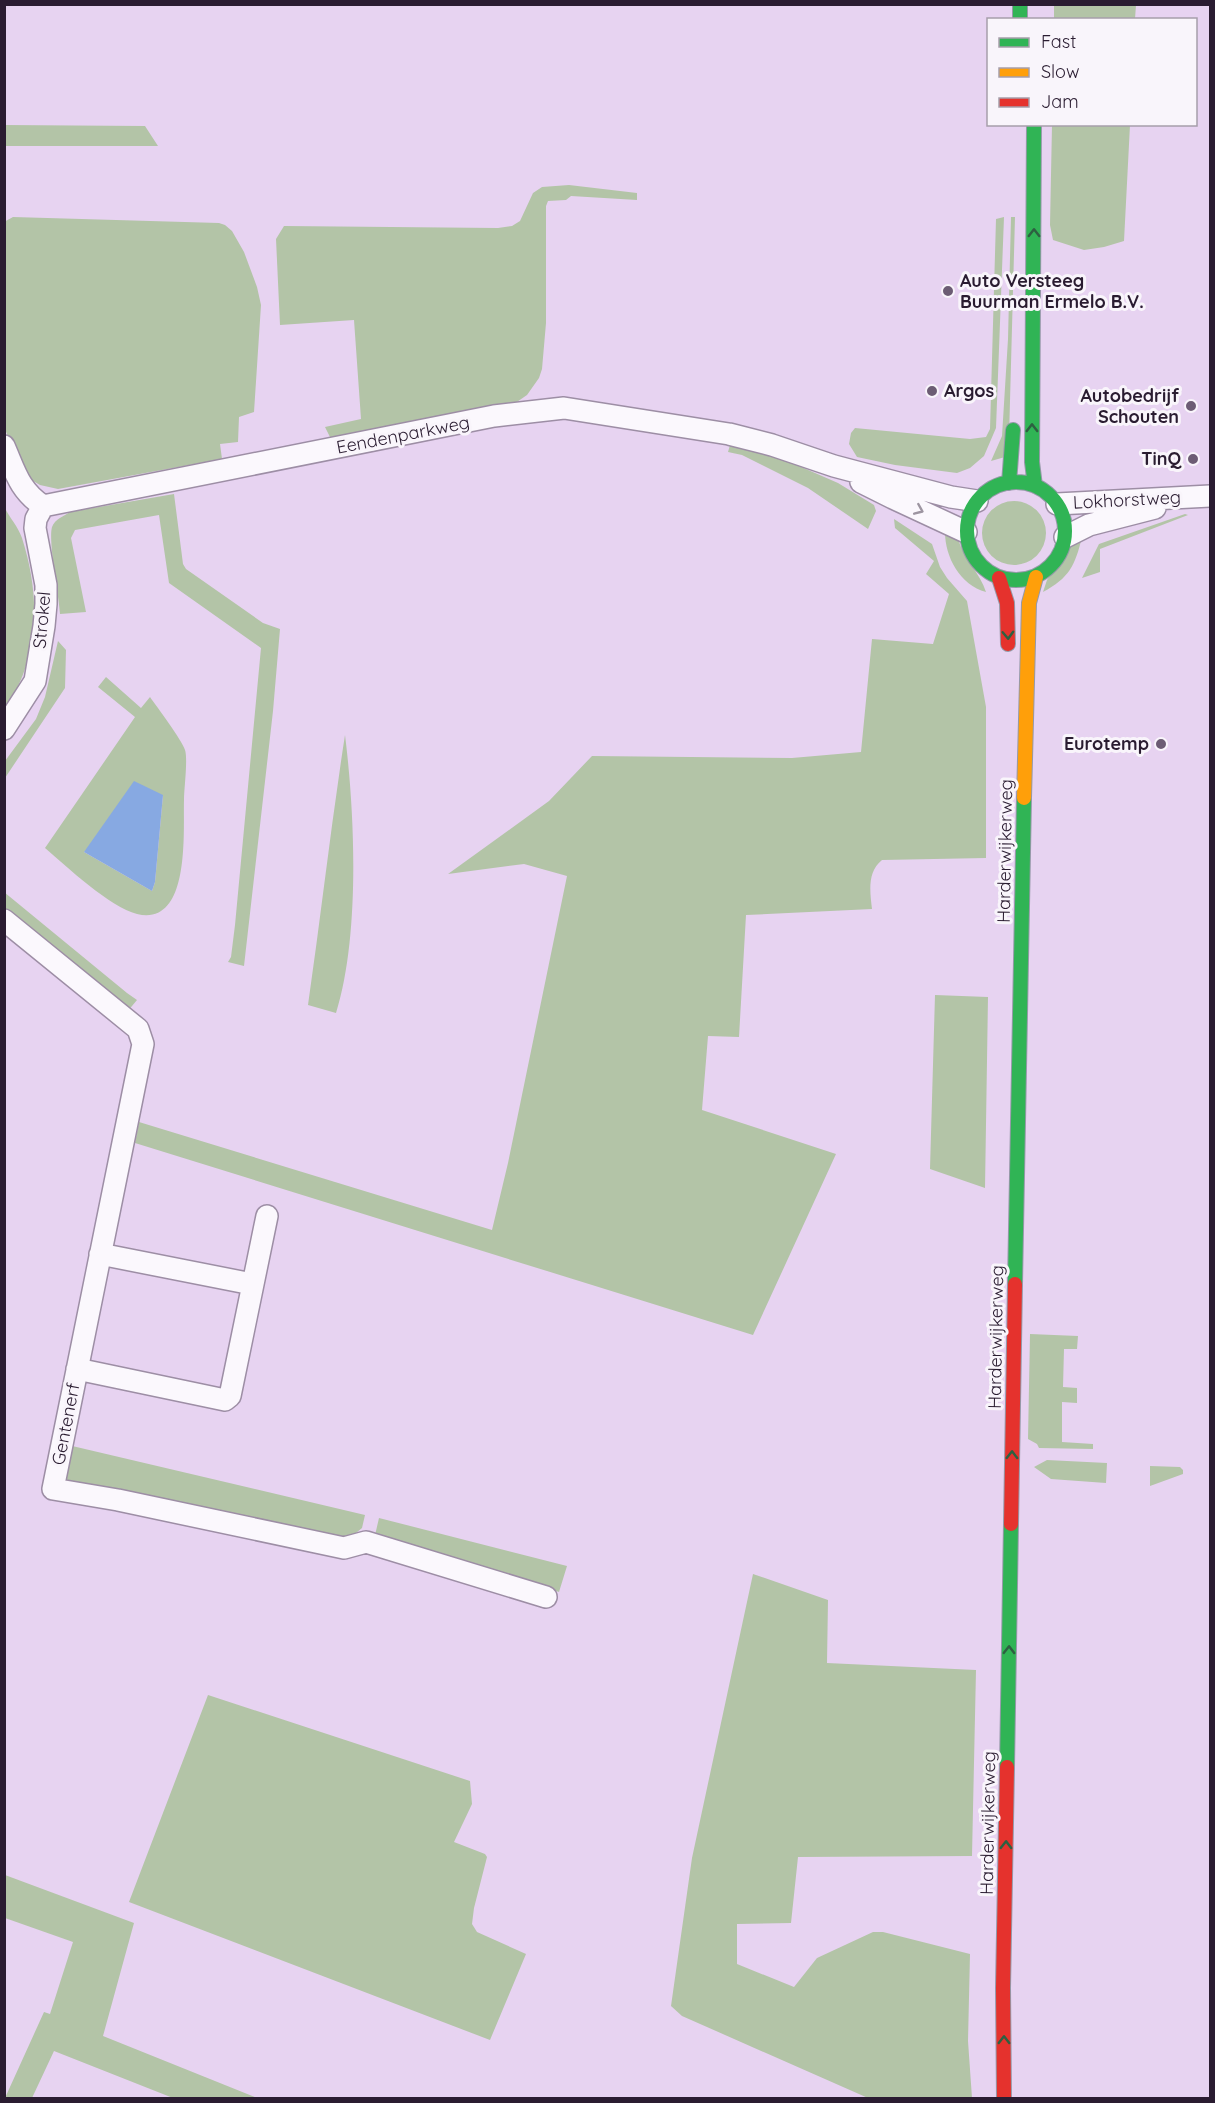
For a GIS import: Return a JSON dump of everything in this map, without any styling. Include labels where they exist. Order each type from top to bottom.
[{"type":"main road","points":[[1034,126],[1032,462],[1035,486]]},
{"type":"main road","points":[[1009,483],[1013,412]]},
{"type":"main road","points":[[1009,483],[1035,486],[1057,504],[1064,520],[1065,537],[1060,553],[1050,567],[1035,577],[1017,581],[999,578],[986,571],[975,560],[966,532],[969,515],[977,501],[991,489],[1009,483]]},
{"type":"main road","name":"Harderwijkerweg","points":[[1004,2098],[1004,1964],[1026,670],[1029,603],[1035,577]]},
{"type":"main road","points":[[999,578],[1007,603],[1009,659]]},
{"type":"main road","name":"Harderwijkerweg","points":[[996,1604],[1011,774]]},
{"type":"main road","name":"Harderwijkerweg","points":[[990,2098],[993,1795]]},
{"type":"street","name":"Eendenparkweg","points":[[42,506],[494,416],[564,408],[729,434],[772,445],[834,466],[951,497],[977,501]]},
{"type":"street","points":[[4,446],[21,486],[42,506]]},
{"type":"street","name":"Eendenparkweg","points":[[834,466],[893,498],[966,532]]},
{"type":"street","name":"Lokhorstweg","points":[[1057,504],[1204,496]]},
{"type":"street","name":"Lokhorstweg","points":[[1065,537],[1089,525],[1204,496]]},
{"type":"street","name":"Strokel","points":[[4,729],[34,681],[42,637],[46,604],[45,585],[35,528],[42,506]]},
{"type":"street","name":"Gentenerf","points":[[4,920],[138,1029],[143,1044],[53,1489],[118,1500],[344,1548],[366,1542],[546,1597]]},
{"type":"street","points":[[77,1369],[225,1400],[230,1396],[267,1216]]},
{"type":"street","points":[[100,1254],[252,1284]]},
{"type":"green space","points":[[1054,5],[1136,5],[1135,18],[1054,18]]},
{"type":"green space","points":[[5,125],[145,126],[158,146],[5,146]]},
{"type":"green space","points":[[1052,126],[1130,126],[1124,241],[1084,250],[1053,240],[1050,225]]},
{"type":"green space","points":[[569,185],[637,193],[637,200],[571,196],[566,200],[548,201],[546,206],[546,323],[542,369],[539,378],[527,395],[511,406],[332,441],[325,427],[361,419],[354,320],[280,325],[276,239],[284,226],[498,228],[512,226],[520,221],[533,193],[542,187]]},
{"type":"green space","points":[[13,217],[219,223],[232,231],[244,252],[261,305],[254,412],[239,417],[238,442],[220,444],[222,459],[58,489],[40,485],[28,478],[20,469],[5,429],[4,222]]},
{"type":"green space","points":[[1004,217],[996,428],[984,456],[970,468],[957,473],[895,465],[857,457],[849,444],[851,433],[855,428],[970,439],[986,437],[990,429],[996,219]]},
{"type":"green space","points":[[1011,217],[1015,217],[1009,438],[1005,457],[991,461],[1002,436],[1008,339]]},
{"type":"green space","points":[[730,445],[776,456],[838,483],[874,505],[876,511],[868,529],[808,488],[742,455],[728,452]]},
{"type":"green space","points":[[174,494],[183,564],[186,569],[263,623],[280,629],[244,966],[228,962],[231,957],[235,925],[261,648],[169,583],[159,515],[75,530],[71,538],[86,612],[60,614],[51,544],[52,527],[55,522],[70,512]]},
{"type":"green space","points":[[1008,501],[1020,501],[1037,510],[1044,521],[1046,533],[1044,545],[1037,556],[1020,565],[1008,565],[996,560],[987,551],[982,539],[982,527],[987,515],[996,506]]},
{"type":"green space","points":[[4,506],[22,538],[28,560],[34,605],[34,627],[25,670],[4,711]]},
{"type":"green space","points":[[1185,514],[1188,515],[1100,549],[1100,572],[1082,578],[1099,544]]},
{"type":"green space","points":[[894,519],[932,544],[940,567],[967,601],[986,707],[986,858],[882,860],[872,876],[870,889],[872,909],[746,915],[739,1037],[708,1036],[702,1110],[836,1154],[753,1335],[135,1143],[139,1122],[492,1230],[567,876],[524,864],[448,874],[549,801],[592,756],[792,758],[861,752],[872,639],[933,644],[949,594],[926,574],[934,561],[895,528]]},
{"type":"green space","points":[[945,532],[958,539],[986,592],[969,583],[956,569],[948,551]]},
{"type":"green space","points":[[1082,537],[1070,570],[1059,582],[1043,592],[1047,580],[1064,557],[1068,546]]},
{"type":"green space","points":[[58,641],[66,650],[65,688],[5,778],[5,761],[36,719],[45,697]]},
{"type":"green space","points":[[106,677],[141,708],[150,697],[185,750],[184,833],[180,874],[175,892],[167,906],[154,914],[137,914],[114,903],[89,886],[45,848],[135,717],[98,687]],"holes":[[[163,795],[155,882],[152,891],[84,852]]]},
{"type":"green space","points":[[345,735],[353,838],[352,912],[344,982],[336,1013],[308,1005]]},
{"type":"green space","points":[[4,892],[137,1000],[127,1012],[5,913]]},
{"type":"green space","points":[[935,995],[988,997],[985,1188],[930,1169]]},
{"type":"green space","points":[[1030,1334],[1078,1336],[1077,1349],[1064,1349],[1063,1387],[1077,1388],[1077,1403],[1062,1402],[1062,1442],[1093,1444],[1093,1449],[1039,1448],[1037,1444],[1028,1439]]},
{"type":"green space","points":[[68,1445],[365,1515],[362,1528],[345,1542],[61,1481]]},
{"type":"green space","points":[[1047,1460],[1107,1463],[1106,1483],[1051,1479],[1034,1467]]},
{"type":"green space","points":[[1150,1466],[1180,1467],[1183,1474],[1150,1486]]},
{"type":"green space","points":[[379,1518],[567,1566],[559,1592],[507,1574],[373,1544]]},
{"type":"green space","points":[[753,1574],[828,1600],[827,1663],[976,1670],[972,1856],[798,1857],[791,1923],[737,1924],[737,1964],[794,1987],[817,1958],[873,1932],[883,1932],[970,1954],[968,2041],[972,2098],[868,2098],[682,2016],[671,2006],[692,1858]]},
{"type":"green space","points":[[208,1695],[470,1781],[472,1804],[454,1842],[485,1854],[487,1857],[472,1924],[477,1932],[526,1954],[490,2040],[129,1902]]},
{"type":"green space","points":[[5,1875],[134,1923],[103,2036],[257,2098],[173,2098],[54,2051],[32,2098],[5,2098],[44,2012],[50,2014],[73,1942],[5,1918]]},
{"type":"water","points":[[134,781],[163,795],[155,882],[152,891],[84,852]]},
{"type":"traffic: fast","points":[[1020,4],[1020,18]]},
{"type":"traffic: fast","points":[[1034,126],[1032,462],[1035,486]]},
{"type":"traffic: fast","points":[[1009,483],[1013,430]]},
{"type":"traffic: fast","points":[[1016,482],[1035,486],[1051,496],[1061,512],[1065,531],[1061,550],[1051,566],[1035,576],[1016,580],[997,576],[981,566],[971,550],[967,531],[971,512],[981,496],[997,486],[1016,482]]},
{"type":"traffic: fast","points":[[1015,1284],[1024,798]]},
{"type":"traffic: fast","points":[[1007,1767],[1011,1524]]},
{"type":"traffic: slow","points":[[1024,798],[1029,603],[1036,577]]},
{"type":"traffic: jam","points":[[999,578],[1007,603],[1008,644]]},
{"type":"traffic: jam","points":[[1011,1524],[1015,1284]]},
{"type":"traffic: jam","points":[[1004,2098],[1003,1988],[1007,1767]]},
{"type":"place","name":"Auto Versteeg Buurman Ermelo B.V.","points":[[948,291]]},
{"type":"place","name":"Argos","points":[[932,391]]},
{"type":"place","name":"Autobedrijf Schouten","points":[[1191,406]]},
{"type":"place","name":"TinQ","points":[[1193,459]]},
{"type":"place","name":"Eurotemp","points":[[1161,744]]}]
